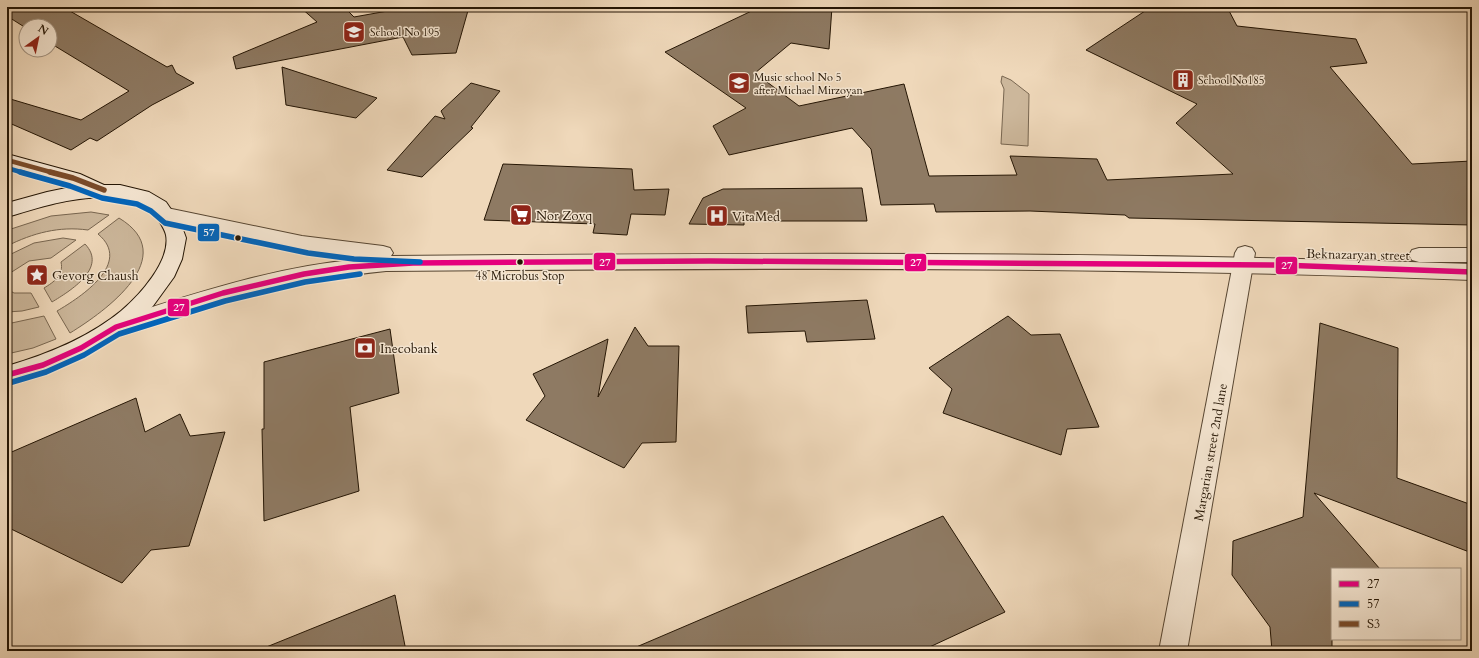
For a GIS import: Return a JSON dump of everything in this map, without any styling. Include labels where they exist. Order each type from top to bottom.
[{"type":"street","points":[[7,160],[73,178],[104,190],[140,196],[156,204],[168,215],[176,238],[170,266],[150,296],[116,327],[69,353],[43,365],[7,375]]},
{"type":"street","points":[[7,210],[33,200],[70,192],[104,190]]},
{"type":"street","name":"Beknazaryan street","points":[[168,215],[309,245],[354,251],[406,254],[1125,255],[1244,259],[1472,272]]},
{"type":"street","name":"Beknazaryan street","points":[[116,327],[223,293],[304,274],[367,265],[1244,259],[1472,255]]},
{"type":"street","name":"Margarian street 2nd lane","points":[[1173,651],[1244,259]]},
{"type":"shaded area","points":[[1002,76],[1011,80],[1029,94],[1028,146],[1001,144],[1004,89],[1001,82]]},
{"type":"shaded area","points":[[91,212],[109,215],[88,230],[56,230],[36,234],[7,246],[8,230],[51,216]]},
{"type":"shaded area","points":[[119,218],[136,233],[143,249],[141,265],[132,282],[118,297],[102,311],[70,333],[57,311],[90,288],[100,278],[107,267],[110,256],[107,245],[98,234]]},
{"type":"shaded area","points":[[63,238],[76,240],[51,258],[29,261],[7,275],[7,256],[34,243]]},
{"type":"shaded area","points":[[85,244],[91,253],[92,262],[89,270],[84,278],[68,292],[52,302],[44,288],[55,281],[60,274],[62,267],[61,262]]},
{"type":"shaded area","points":[[7,289],[14,293],[31,293],[39,307],[22,311],[7,312]]},
{"type":"shaded area","points":[[44,316],[56,339],[33,348],[7,354],[7,324]]},
{"type":"building","points":[[7,7],[63,7],[167,67],[172,65],[176,73],[194,83],[152,105],[97,141],[90,138],[71,150],[7,122],[7,98],[81,120],[129,91],[58,48],[58,18],[18,18],[18,23],[7,16]]},
{"type":"building","name":"School No 195","points":[[300,7],[344,7],[354,17],[410,7],[469,7],[456,53],[412,55],[403,37],[236,69],[233,57],[317,22]]},
{"type":"building","points":[[760,7],[832,7],[829,49],[791,43],[755,73],[799,106],[904,84],[929,176],[1017,175],[1010,156],[1097,159],[1107,180],[1233,174],[1176,123],[1197,104],[1086,50],[1151,7],[1227,7],[1237,26],[1356,39],[1367,63],[1330,67],[1412,164],[1472,161],[1472,225],[1129,218],[1125,215],[1030,211],[936,212],[934,204],[881,205],[871,149],[852,128],[729,155],[713,126],[746,108],[665,52]]},
{"type":"building","points":[[282,67],[377,98],[356,118],[286,105]]},
{"type":"building","points":[[471,83],[500,91],[471,127],[473,128],[422,177],[387,170],[435,116],[445,119],[441,111]]},
{"type":"building","points":[[503,164],[632,169],[634,190],[669,189],[665,215],[631,214],[627,235],[593,233],[595,224],[484,220]]},
{"type":"building","points":[[862,188],[867,221],[744,221],[744,225],[689,224],[703,198],[723,189]]},
{"type":"building","points":[[867,300],[875,339],[807,342],[805,331],[748,333],[746,306]]},
{"type":"building","points":[[1008,316],[1031,335],[1060,334],[1099,427],[1067,429],[1061,455],[943,413],[952,389],[929,368]]},
{"type":"building","points":[[1320,323],[1398,348],[1397,478],[1472,505],[1472,553],[1314,493],[1379,568],[1331,568],[1332,651],[1272,651],[1270,627],[1232,575],[1233,541],[1303,517]]},
{"type":"building","points":[[635,327],[648,346],[679,346],[676,442],[642,443],[624,468],[526,420],[545,396],[533,374],[608,339],[598,397]]},
{"type":"building","points":[[390,329],[399,393],[350,407],[359,491],[264,521],[262,429],[264,429],[264,362]]},
{"type":"building","points":[[136,398],[145,432],[180,414],[190,436],[225,432],[189,546],[151,550],[122,583],[7,527],[7,454]]},
{"type":"building","points":[[943,516],[1005,612],[921,651],[627,651]]},
{"type":"building","points":[[395,595],[406,651],[259,651],[259,650]]},
{"type":"transit line","name":"Տ3","points":[[7,160],[73,178],[104,190]]},
{"type":"transit line","name":"57","points":[[7,168],[70,186],[102,198],[137,204],[151,211],[165,223],[308,253],[354,259],[420,262]]},
{"type":"transit line","name":"27","points":[[7,375],[43,365],[81,348],[116,327],[223,293],[304,274],[349,267],[413,263],[710,261],[1280,265],[1472,272]]},
{"type":"transit line","name":"57","points":[[9,383],[46,372],[84,355],[119,334],[225,301],[305,282],[360,274]]},
{"type":"place","name":"School No 195","points":[[354,32]]},
{"type":"place","name":"School No185","points":[[1183,80]]},
{"type":"place","name":"Music school No 5 after Michael Mirzoyan","points":[[739,83]]},
{"type":"place","name":"Nor Zovq","points":[[521,215]]},
{"type":"place","name":"VitaMed","points":[[717,216]]},
{"type":"place","name":"48 Microbus Stop","points":[[520,262]]},
{"type":"place","name":"Gevorg Chaush","points":[[37,275]]},
{"type":"place","name":"Inecobank","points":[[365,348]]}]
